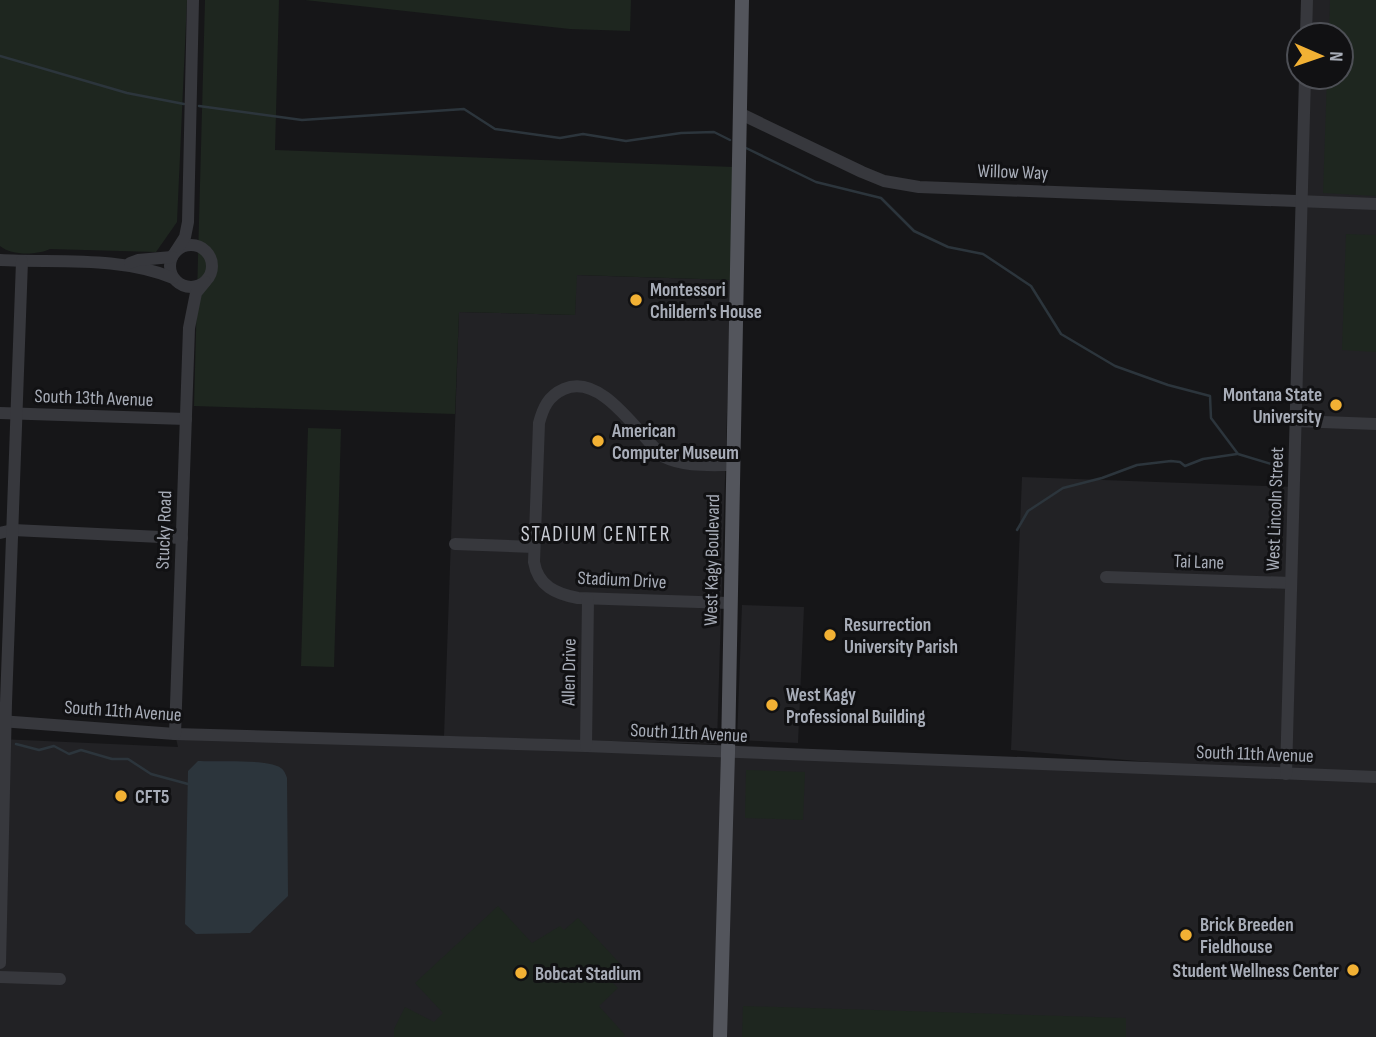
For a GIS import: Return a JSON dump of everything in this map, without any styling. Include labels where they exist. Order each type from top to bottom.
[{"type":"main road","name":"West Kagy Boulevard","points":[[720,1037],[742,0]]},
{"type":"street","points":[[175,280],[170,265],[187,232],[189,201],[193,0]]},
{"type":"street","points":[[1306,21],[1307,0]]},
{"type":"street","name":"West Lincoln Street","points":[[1286,774],[1305,91]]},
{"type":"street","name":"Willow Way","points":[[738,113],[862,173],[919,187],[1376,204]]},
{"type":"street","points":[[0,260],[127,265],[152,269],[190,288],[205,282],[211,273],[212,262],[197,242],[189,201]]},
{"type":"street","points":[[127,265],[138,260],[174,254],[192,245],[202,248]]},
{"type":"street","points":[[0,963],[6,531],[18,413],[22,261]]},
{"type":"street","name":"Stucky Road","points":[[175,280],[184,294],[189,328]]},
{"type":"street","name":"Stucky Road","points":[[175,734],[189,328],[196,293],[205,282]]},
{"type":"street","name":"Stadium Drive","points":[[729,603],[588,598],[561,595],[546,586],[535,568],[534,547],[539,423],[545,404],[552,396],[568,387],[587,387],[604,396],[656,450],[673,462],[732,465]]},
{"type":"street","name":"South 13th Avenue","points":[[0,412],[186,419]]},
{"type":"street","points":[[1296,421],[1376,424]]},
{"type":"street","points":[[6,531],[182,538]]},
{"type":"street","points":[[455,544],[534,547]]},
{"type":"street","name":"Tai Lane","points":[[1106,577],[1291,583]]},
{"type":"street","name":"Allen Drive","points":[[586,746],[588,598]]},
{"type":"street","name":"South 11th Avenue","points":[[3,722],[175,734],[586,746],[1376,777]]},
{"type":"street","points":[[0,977],[60,979]]},
{"type":"shaded area","points":[[0,0],[187,0],[177,222],[156,252],[50,249],[25,254],[11,252],[0,246]]},
{"type":"shaded area","points":[[205,0],[279,0],[275,150],[734,167],[731,280],[577,275],[575,315],[459,312],[455,414],[194,406]]},
{"type":"shaded area","points":[[305,0],[631,0],[630,31],[570,29]]},
{"type":"shaded area","name":"Montana State University","points":[[1307,0],[1376,0],[1376,1037],[0,1037],[0,739],[178,747],[175,734],[1265,772],[1011,750],[1022,477],[1294,487],[1305,91],[1355,91],[1355,21],[1306,21]]},
{"type":"shaded area","points":[[1330,0],[1376,0],[1376,196],[1323,193],[1327,91],[1355,91],[1355,21],[1329,21]]},
{"type":"shaded area","points":[[1346,234],[1376,235],[1376,352],[1342,350]]},
{"type":"shaded area","name":"STADIUM CENTER","points":[[576,275],[731,280],[717,744],[444,736],[459,312],[575,315]]},
{"type":"shaded area","points":[[308,428],[341,429],[334,667],[301,666]]},
{"type":"shaded area","points":[[742,605],[804,607],[798,743],[737,740]]},
{"type":"shaded area","points":[[198,761],[269,764],[281,768],[287,778],[288,896],[250,933],[196,934],[185,924],[188,771]]},
{"type":"shaded area","points":[[746,770],[805,772],[803,820],[745,818]]},
{"type":"shaded area","name":"Bobcat Stadium","points":[[498,906],[532,943],[560,926],[564,930],[578,918],[623,967],[609,979],[618,988],[599,1006],[625,1035],[623,1037],[394,1037],[394,1029],[405,1007],[434,1022],[443,1013],[415,983]]},
{"type":"shaded area","points":[[743,1006],[1126,1018],[1126,1037],[742,1037]]},
{"type":"waterway","points":[[0,56],[127,93],[184,104]]},
{"type":"waterway","points":[[199,106],[302,120],[464,109],[495,129],[560,138],[583,134],[626,141],[681,133],[714,132],[730,140]]},
{"type":"waterway","points":[[746,148],[816,182],[881,198],[914,231],[948,247],[983,254],[1031,286],[1061,334],[1115,366],[1168,385],[1210,396],[1211,418],[1238,454],[1278,466]]},
{"type":"waterway","points":[[1017,530],[1028,511],[1063,488],[1137,465],[1171,461],[1185,466],[1203,459],[1237,454]]},
{"type":"waterway","points":[[16,744],[39,750],[54,746],[69,754],[81,750],[112,759],[128,759],[151,774],[188,784]]},
{"type":"place","name":"Montessori Childern's House","points":[[636,300]]},
{"type":"place","name":"Montana State University","points":[[1336,405]]},
{"type":"place","name":"American Computer Museum","points":[[598,441]]},
{"type":"place","name":"Resurrection University Parish","points":[[830,635]]},
{"type":"place","name":"West Kagy Professional Building","points":[[772,705]]},
{"type":"place","name":"CFT5","points":[[121,796]]},
{"type":"place","name":"Brick Breeden Fieldhouse","points":[[1186,935]]},
{"type":"place","name":"Student Wellness Center","points":[[1353,970]]},
{"type":"place","name":"Bobcat Stadium","points":[[521,973]]},
{"type":"district","name":"STADIUM CENTER","points":[[596,534]]}]
